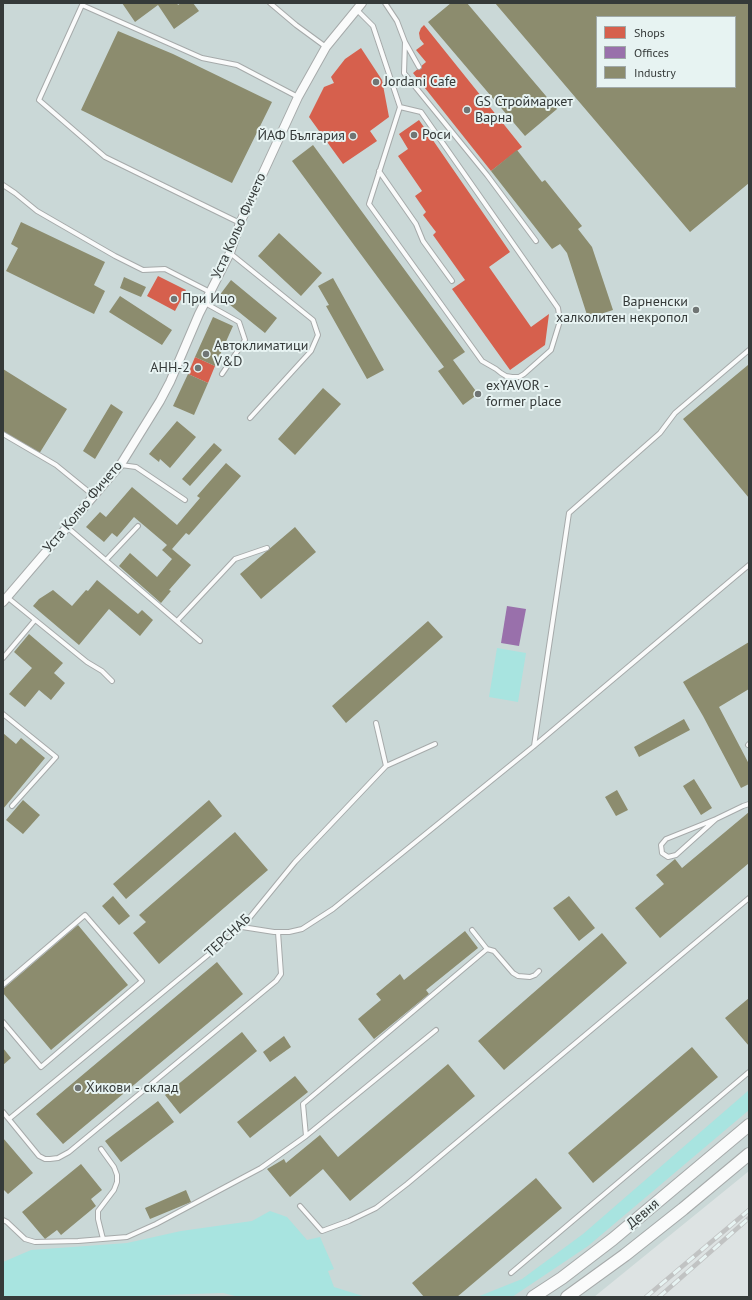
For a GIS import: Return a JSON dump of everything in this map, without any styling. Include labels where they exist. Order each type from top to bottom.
[{"type":"main road","name":"Девня","points":[[533,1297],[562,1278],[613,1239],[749,1125]]},
{"type":"main road","name":"Девня","points":[[567,1297],[683,1209],[749,1154]]},
{"type":"street","name":"Уста Кольо Фичето","points":[[5,599],[121,464],[154,411],[170,382],[210,292],[230,253],[240,222],[298,96],[326,47],[359,6]]},
{"type":"lane","points":[[270,3],[296,25],[326,47]]},
{"type":"lane","points":[[385,3],[397,21],[405,42],[419,68]]},
{"type":"lane","points":[[240,222],[105,157],[39,100],[82,5],[202,58],[237,64],[298,96]]},
{"type":"lane","points":[[359,6],[373,26],[400,107],[369,204],[482,361],[496,368],[506,376],[512,377],[524,374],[550,350],[560,321],[558,308],[421,112],[400,107]]},
{"type":"lane","points":[[405,42],[404,73],[487,175],[536,241]]},
{"type":"lane","points":[[380,171],[416,224],[423,241],[452,281]]},
{"type":"lane","points":[[3,185],[37,211],[115,256],[143,270],[165,269],[210,292]]},
{"type":"lane","points":[[230,253],[313,320],[318,335],[311,351],[250,418]]},
{"type":"lane","points":[[205,303],[239,322],[244,340],[222,374]]},
{"type":"lane","points":[[534,746],[569,513],[660,433],[675,413],[749,350]]},
{"type":"lane","points":[[3,434],[56,464],[94,496]]},
{"type":"lane","points":[[121,464],[136,467],[184,500]]},
{"type":"lane","points":[[106,560],[138,526]]},
{"type":"lane","points":[[67,527],[200,641]]},
{"type":"lane","points":[[177,621],[235,559],[267,548]]},
{"type":"lane","points":[[242,926],[261,930],[289,932],[302,929],[333,909],[534,746],[749,565]]},
{"type":"lane","points":[[5,599],[87,662],[102,671],[112,681]]},
{"type":"lane","points":[[3,658],[34,620]]},
{"type":"lane","points":[[3,714],[56,757],[12,806]]},
{"type":"lane","points":[[376,723],[386,766]]},
{"type":"lane","name":"ТЕРСНАБ","points":[[10,1119],[242,926],[295,862],[386,766],[435,744]]},
{"type":"lane","points":[[716,820],[676,855],[668,857],[662,853],[661,845],[666,839],[716,820],[749,804]]},
{"type":"lane","points":[[300,1206],[322,1231],[376,1208],[408,1184],[749,898]]},
{"type":"lane","points":[[3,985],[85,915],[142,981],[41,1067],[3,1022]]},
{"type":"lane","points":[[472,930],[487,949],[494,950],[518,976],[526,978],[535,975],[539,971]]},
{"type":"lane","points":[[3,1112],[39,1156],[45,1159],[58,1158],[69,1152],[276,980],[281,974],[278,932]]},
{"type":"lane","points":[[306,1136],[303,1104],[487,949]]},
{"type":"lane","points":[[3,1220],[25,1239],[35,1242],[78,1242],[128,1237],[156,1224],[262,1168],[306,1136],[436,1030]]},
{"type":"lane","points":[[511,1274],[749,1072]]},
{"type":"lane","points":[[101,1149],[114,1167],[117,1175],[117,1182],[114,1190],[98,1211],[102,1239]]},
{"type":"shaded area","points":[[3,3],[749,3],[749,1171],[594,1297],[3,1297]]},
{"type":"shaded area","points":[[497,648],[526,653],[518,702],[489,697]]},
{"type":"shaded area","points":[[749,1090],[749,1110],[588,1246],[512,1297],[477,1297],[522,1279],[583,1234]]},
{"type":"shaded area","points":[[270,1211],[287,1217],[307,1240],[320,1237],[334,1269],[328,1271],[334,1287],[366,1297],[239,1297],[223,1293],[106,1297],[3,1297],[3,1262],[31,1250],[127,1243],[181,1231],[252,1221]]},
{"type":"building: Shops","name":"GS Строймаркет Варна","points":[[424,25],[522,147],[491,171],[413,73],[426,62],[416,50],[424,44],[420,39],[419,33]]},
{"type":"building: Shops","points":[[361,48],[382,80],[389,117],[370,131],[377,141],[343,164],[309,117],[324,87],[334,83],[331,77],[345,59]]},
{"type":"building: Shops","points":[[419,120],[510,252],[489,267],[531,327],[549,314],[545,345],[510,370],[452,289],[465,280],[433,235],[436,232],[423,215],[426,212],[415,196],[422,191],[398,156],[408,149],[399,134]]},
{"type":"building: Shops","points":[[158,276],[186,290],[175,311],[147,296]]},
{"type":"building: Shops","points":[[195,357],[215,366],[208,383],[188,374]]},
{"type":"building: Offices","points":[[507,606],[526,609],[519,646],[501,643]]},
{"type":"building: Industry","points":[[122,3],[177,3],[178,5],[181,3],[193,3],[199,11],[174,29],[158,5],[135,22]]},
{"type":"building: Industry","points":[[451,3],[467,3],[557,109],[525,136],[428,22]]},
{"type":"building: Industry","points":[[495,3],[749,3],[749,183],[690,232]]},
{"type":"building: Industry","points":[[118,31],[173,54],[272,102],[232,183],[81,110]]},
{"type":"building: Industry","points":[[313,145],[465,352],[453,360],[478,394],[463,405],[438,371],[444,367],[292,161]]},
{"type":"building: Industry","points":[[517,150],[542,182],[545,180],[582,226],[578,229],[592,247],[613,310],[588,318],[567,253],[560,244],[552,249],[491,171]]},
{"type":"building: Industry","points":[[21,222],[105,262],[94,285],[105,291],[94,314],[6,271],[18,248],[11,244]]},
{"type":"building: Industry","points":[[279,233],[322,273],[301,296],[258,256]]},
{"type":"building: Industry","points":[[124,277],[146,287],[141,297],[120,288]]},
{"type":"building: Industry","points":[[333,278],[384,370],[367,379],[326,306],[329,305],[318,286]]},
{"type":"building: Industry","points":[[231,280],[277,318],[265,333],[219,296]]},
{"type":"building: Industry","points":[[120,296],[172,330],[162,345],[109,312]]},
{"type":"building: Industry","points":[[213,317],[233,326],[215,366],[195,357]]},
{"type":"building: Industry","points":[[748,365],[749,366],[749,498],[683,419]]},
{"type":"building: Industry","points":[[3,369],[67,409],[39,454],[3,432]]},
{"type":"building: Industry","points":[[188,374],[208,383],[194,415],[173,406]]},
{"type":"building: Industry","points":[[323,388],[341,404],[295,455],[278,439]]},
{"type":"building: Industry","points":[[111,404],[123,412],[95,459],[83,451]]},
{"type":"building: Industry","points":[[177,421],[196,437],[170,468],[160,459],[159,462],[149,454]]},
{"type":"building: Industry","points":[[214,443],[222,450],[190,486],[182,479]]},
{"type":"building: Industry","points":[[226,463],[241,476],[189,535],[186,533],[172,549],[191,565],[169,590],[171,591],[161,603],[119,566],[130,553],[157,577],[172,559],[162,550],[167,545],[134,517],[117,537],[112,533],[104,542],[86,527],[100,512],[106,517],[132,487],[177,525],[200,498],[197,496]]},
{"type":"building: Industry","points":[[295,527],[316,552],[261,599],[240,574]]},
{"type":"building: Industry","points":[[97,580],[138,614],[142,610],[153,620],[140,636],[109,609],[79,645],[33,606],[39,599],[53,590],[72,606]]},
{"type":"building: Industry","points":[[428,621],[443,637],[346,723],[332,706]]},
{"type":"building: Industry","points":[[29,634],[63,663],[54,673],[65,683],[51,700],[39,690],[25,707],[9,694],[32,668],[14,652]]},
{"type":"building: Industry","points":[[749,642],[749,689],[719,707],[749,764],[749,784],[741,788],[703,716],[683,682]]},
{"type":"building: Industry","points":[[684,719],[690,730],[639,757],[634,747]]},
{"type":"building: Industry","points":[[3,733],[16,744],[21,738],[45,758],[3,809]]},
{"type":"building: Industry","points":[[694,779],[712,808],[701,815],[683,786]]},
{"type":"building: Industry","points":[[617,790],[628,810],[616,816],[605,797]]},
{"type":"building: Industry","points":[[23,800],[40,815],[23,834],[6,820]]},
{"type":"building: Industry","points":[[209,800],[222,816],[126,899],[113,884]]},
{"type":"building: Industry","points":[[749,812],[749,863],[660,938],[635,908],[664,884],[656,875],[675,859],[682,868]]},
{"type":"building: Industry","points":[[235,832],[268,870],[159,964],[133,933],[146,922],[139,915]]},
{"type":"building: Industry","points":[[113,896],[130,916],[119,925],[102,906]]},
{"type":"building: Industry","points":[[569,896],[595,928],[579,941],[553,908]]},
{"type":"building: Industry","points":[[78,925],[128,985],[51,1050],[3,993],[3,989]]},
{"type":"building: Industry","points":[[465,931],[478,948],[426,990],[429,994],[374,1039],[358,1019],[381,1000],[376,994],[400,974],[404,980]]},
{"type":"building: Industry","points":[[602,933],[627,963],[504,1070],[478,1041]]},
{"type":"building: Industry","points":[[217,962],[243,994],[63,1144],[36,1114]]},
{"type":"building: Industry","points":[[749,998],[749,1046],[725,1018]]},
{"type":"building: Industry","points":[[242,1032],[257,1051],[180,1114],[165,1095]]},
{"type":"building: Industry","points":[[284,1036],[291,1047],[270,1062],[263,1052]]},
{"type":"building: Industry","points":[[692,1047],[718,1077],[593,1183],[568,1153]]},
{"type":"building: Industry","points":[[3,1048],[11,1058],[3,1065]]},
{"type":"building: Industry","points":[[448,1064],[475,1096],[350,1201],[323,1169],[290,1197],[267,1169],[284,1159],[286,1163],[320,1135],[338,1157]]},
{"type":"building: Industry","points":[[295,1076],[308,1092],[250,1138],[237,1122]]},
{"type":"building: Industry","points":[[158,1101],[174,1122],[121,1162],[105,1141]]},
{"type":"building: Industry","points":[[3,1138],[33,1173],[8,1194],[3,1189]]},
{"type":"building: Industry","points":[[81,1164],[102,1190],[91,1199],[96,1206],[61,1235],[57,1230],[45,1239],[22,1212]]},
{"type":"building: Industry","points":[[536,1178],[562,1208],[457,1297],[424,1297],[412,1283]]},
{"type":"building: Industry","points":[[186,1190],[191,1202],[150,1219],[145,1208]]},
{"type":"railway","points":[[646,1297],[749,1210]]},
{"type":"railway","points":[[659,1297],[749,1218]]},
{"type":"place","name":"Jordani Cafe","points":[[376,82]]},
{"type":"place","name":"GS Строймаркет Варна","points":[[467,110]]},
{"type":"place","name":"Роси","points":[[414,135]]},
{"type":"place","name":"ЙАФ България","points":[[353,136]]},
{"type":"place","name":"При Ицо","points":[[174,299]]},
{"type":"place","name":"Варненски халколитен некропол","points":[[696,310]]},
{"type":"place","name":"Автоклиматици V&D","points":[[206,354]]},
{"type":"place","name":"АНН-2","points":[[198,368]]},
{"type":"place","name":"exYAVOR - former place","points":[[478,394]]},
{"type":"place","name":"Хикови - склад","points":[[78,1088]]}]
